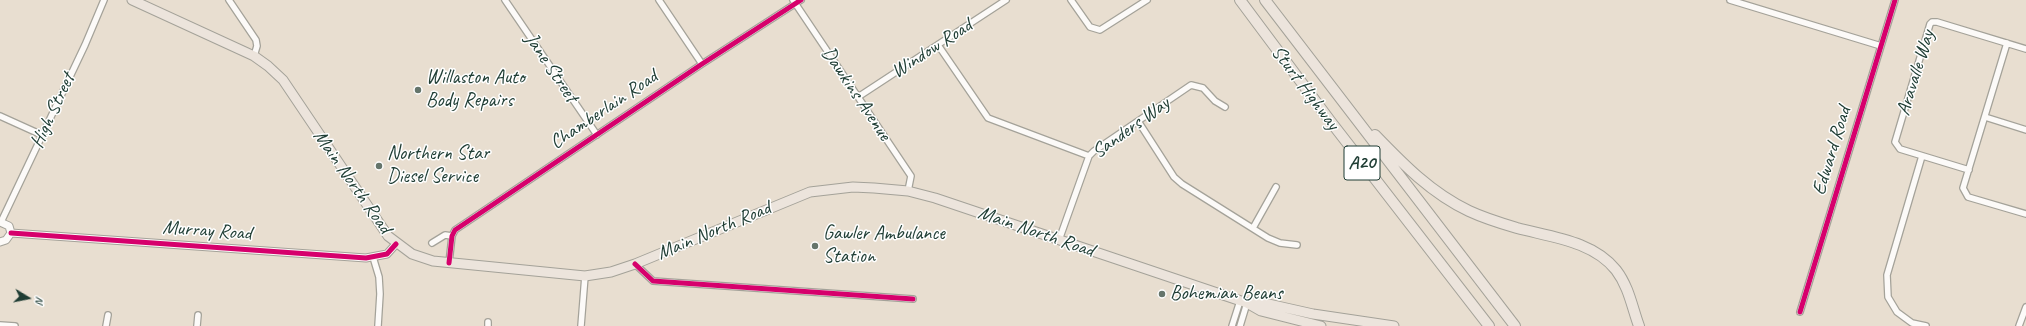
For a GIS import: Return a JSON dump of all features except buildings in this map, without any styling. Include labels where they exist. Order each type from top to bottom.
[{"type":"highway","name":"Sturt Highway","points":[[1240,0],[1326,116],[1488,325]]},
{"type":"highway","name":"Sturt Highway","points":[[1265,0],[1514,325]]},
{"type":"highway","points":[[1340,98],[1406,168],[1446,198],[1496,222],[1569,241],[1598,254],[1611,265],[1621,278],[1628,293],[1639,326]]},
{"type":"highway","points":[[1632,326],[1633,310]]},
{"type":"main road","name":"Main North Road","points":[[132,0],[254,56],[268,66],[282,80],[388,236],[396,244],[412,254],[434,261],[585,276],[611,272],[635,264],[810,192],[853,187],[908,191],[935,198],[1243,302],[1261,311],[1321,326]]},
{"type":"main road","name":"Main North Road","points":[[1243,302],[1264,302],[1313,314],[1394,326]]},
{"type":"street","name":"High Street","points":[[0,222],[104,0]]},
{"type":"street","points":[[229,0],[256,40],[257,46],[254,56]]},
{"type":"street","name":"Jane Street","points":[[505,0],[597,135]]},
{"type":"street","points":[[659,0],[702,64]]},
{"type":"street","name":"Chamberlain Road","points":[[432,243],[444,235],[452,236],[455,230],[794,2],[801,0]]},
{"type":"street","name":"Window Road","points":[[858,97],[1006,0]]},
{"type":"street","points":[[1071,0],[1090,28],[1100,30],[1146,0]]},
{"type":"street","points":[[1730,0],[1881,46]]},
{"type":"street","name":"Edward Road","points":[[1800,312],[1895,0]]},
{"type":"street","name":"Dawkins Avenue","points":[[794,2],[911,176],[908,191]]},
{"type":"street","name":"Aravalle Way","points":[[1969,170],[1900,149],[1895,142],[1930,24],[1937,22],[2026,49]]},
{"type":"street","points":[[2007,43],[1963,188],[1968,197],[2026,214]]},
{"type":"street","points":[[938,45],[988,118],[1089,156]]},
{"type":"street","name":"Sanders Way","points":[[1059,240],[1089,156],[1191,85],[1204,88],[1214,101],[1225,106]]},
{"type":"street","points":[[0,116],[42,135]]},
{"type":"street","points":[[1985,117],[2026,130]]},
{"type":"street","points":[[1138,121],[1174,177],[1182,184],[1280,243],[1297,245]]},
{"type":"street","points":[[1922,156],[1887,275],[1888,297],[1897,312],[1912,323],[1926,326]]},
{"type":"street","points":[[1253,228],[1276,187]]},
{"type":"street","points":[[0,222],[9,226],[11,233],[6,240],[0,242]]},
{"type":"street","name":"Murray Road","points":[[11,233],[366,258],[387,254],[396,244]]},
{"type":"street","points":[[449,263],[452,236]]},
{"type":"street","points":[[373,257],[380,294],[378,326]]},
{"type":"street","points":[[635,264],[653,281],[913,299]]},
{"type":"street","points":[[581,326],[585,276]]},
{"type":"street","points":[[1232,326],[1243,302]]},
{"type":"street","points":[[1240,326],[1243,302]]},
{"type":"street","points":[[2019,326],[2026,307]]},
{"type":"street","points":[[106,326],[108,315]]},
{"type":"street","points":[[197,326],[198,315]]},
{"type":"street","points":[[0,325],[15,326]]},
{"type":"cycle path","points":[[449,263],[452,236],[455,230],[702,64],[801,0]]},
{"type":"cycle path","points":[[1800,312],[1895,0]]},
{"type":"cycle path","points":[[11,233],[366,258],[387,254],[396,244]]},
{"type":"cycle path","points":[[635,264],[653,281],[913,299]]},
{"type":"place","name":"Willaston Auto Body Repairs","points":[[418,90]]},
{"type":"place","name":"Northern Star Diesel Service","points":[[379,166]]},
{"type":"place","name":"Gawler Ambulance Station","points":[[815,246]]},
{"type":"place","name":"Bohemian Beans","points":[[1162,294]]}]
